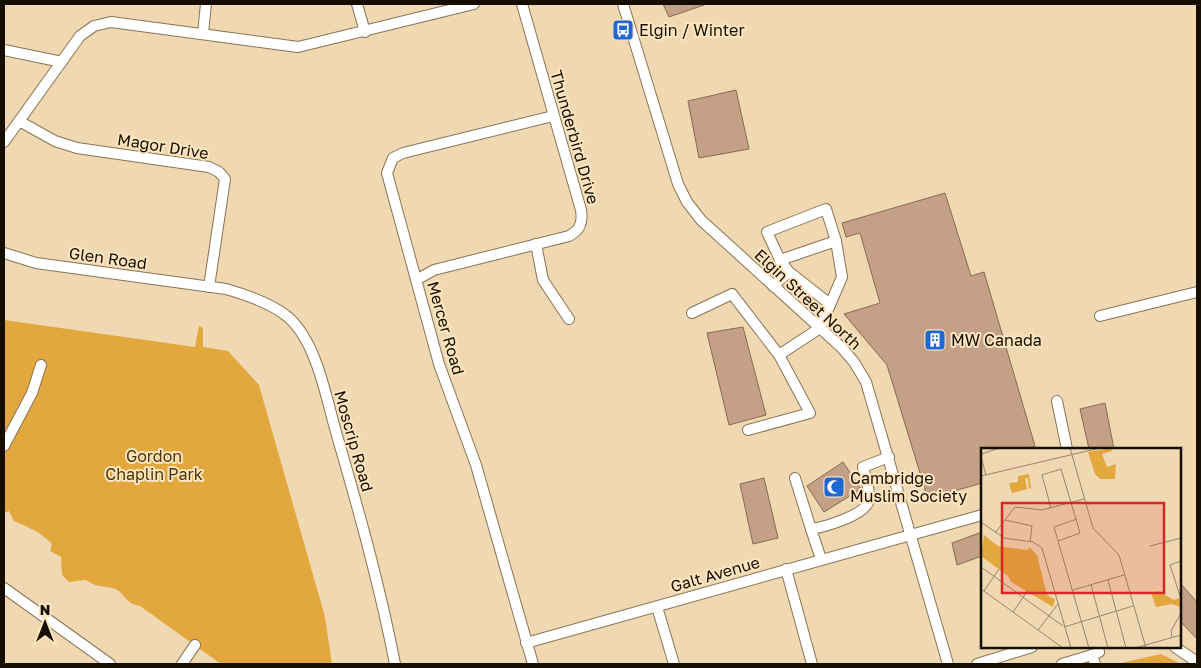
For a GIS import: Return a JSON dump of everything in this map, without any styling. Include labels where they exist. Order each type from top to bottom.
[{"type":"street","points":[[203,33],[206,4]]},
{"type":"street","points":[[357,4],[365,32]]},
{"type":"street","points":[[4,142],[80,36],[94,26],[110,22],[298,47],[474,4]]},
{"type":"street","name":"Thunderbird Drive","points":[[416,280],[434,270],[569,236],[578,231],[582,223],[581,210],[522,4]]},
{"type":"street","name":"Elgin Street North","points":[[624,4],[668,154],[687,202],[701,220],[820,328],[854,362],[866,382],[912,534],[948,664]]},
{"type":"street","points":[[4,50],[62,62]]},
{"type":"street","name":"Mercer Road","points":[[532,664],[476,465],[439,364],[388,173],[393,158],[553,116]]},
{"type":"street","name":"Magor Drive","points":[[19,121],[55,141],[77,148],[209,167],[219,172],[225,179],[209,287]]},
{"type":"street","points":[[778,355],[820,328],[842,276],[836,241],[826,209],[767,232],[780,260],[788,272],[830,304]]},
{"type":"street","points":[[780,260],[836,241]]},
{"type":"street","points":[[536,244],[543,280],[569,319]]},
{"type":"street","name":"Glen Road","points":[[4,253],[36,263],[209,287]]},
{"type":"street","points":[[773,286],[788,272]]},
{"type":"street","name":"Moscrip Road","points":[[209,287],[226,289],[254,298],[288,317],[300,331],[313,356],[377,574],[395,664]]},
{"type":"street","points":[[1100,316],[1197,292]]},
{"type":"street","points":[[692,312],[732,294],[778,355],[810,413],[748,430]]},
{"type":"street","points":[[4,446],[32,393],[41,365]]},
{"type":"street","points":[[1057,401],[1067,448]]},
{"type":"street","points":[[811,529],[836,524],[866,506],[869,499],[863,467],[889,457]]},
{"type":"street","points":[[795,478],[821,559]]},
{"type":"street","name":"Galt Avenue","points":[[526,643],[981,515]]},
{"type":"street","points":[[786,569],[812,664]]},
{"type":"street","points":[[4,588],[110,664]]},
{"type":"street","points":[[657,607],[674,664]]},
{"type":"street","points":[[182,664],[196,645]]},
{"type":"street","points":[[977,664],[991,662],[1029,648]]},
{"type":"street","points":[[1176,648],[1197,662]]},
{"type":"street","points":[[1062,664],[1078,662],[1095,655]]},
{"type":"green space","name":"Gordon Chaplin Park","points":[[4,320],[195,347],[199,326],[203,328],[203,347],[228,351],[259,385],[325,617],[332,664],[221,664],[140,606],[128,601],[118,591],[95,585],[86,580],[69,582],[62,575],[61,557],[50,551],[52,544],[30,528],[14,521],[9,511],[4,513]]},
{"type":"green space","points":[[1161,654],[1181,664],[1117,664]]},
{"type":"building","points":[[663,4],[704,4],[704,5],[669,17]]},
{"type":"building","points":[[736,90],[749,149],[699,158],[688,101]]},
{"type":"building","name":"MW Canada","points":[[945,193],[971,276],[984,272],[1035,446],[1029,448],[981,448],[981,483],[930,498],[927,496],[887,365],[844,314],[880,303],[860,233],[846,237],[842,223]]},
{"type":"building","points":[[743,327],[766,415],[729,425],[707,333]]},
{"type":"building","points":[[1105,403],[1114,448],[1089,448],[1080,409]]},
{"type":"building","name":"Cambridge Muslim Society","points":[[843,462],[861,489],[824,512],[807,486]]},
{"type":"building","points":[[764,478],[778,538],[753,544],[740,484]]},
{"type":"building","points":[[981,532],[981,556],[957,565],[952,543]]},
{"type":"building","points":[[1181,584],[1197,602],[1197,639],[1181,622]]},
{"type":"place","name":"Elgin / Winter","points":[[623,30]]},
{"type":"place","name":"MW Canada","points":[[935,340]]},
{"type":"place","name":"Cambridge Muslim Society","points":[[834,487]]}]
